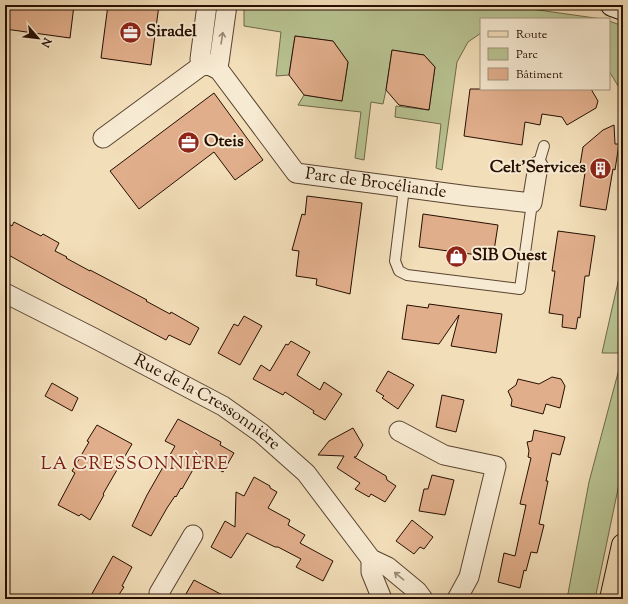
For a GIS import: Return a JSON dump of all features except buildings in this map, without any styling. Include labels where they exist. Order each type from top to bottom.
[{"type":"main road","points":[[612,5],[623,9]]},
{"type":"main road","points":[[611,599],[623,545]]},
{"type":"street","name":"Parc de Brocéliande","points":[[207,5],[200,59],[219,70],[296,173],[404,188],[532,203]]},
{"type":"street","points":[[103,138],[201,66],[219,62],[227,5]]},
{"type":"street","points":[[532,203],[538,166]]},
{"type":"street","name":"Rue de la Cressonnière","points":[[5,293],[223,406],[261,433],[306,473],[371,559],[388,567],[418,591],[423,599]]},
{"type":"street","points":[[399,431],[444,455],[496,466],[469,577],[457,599]]},
{"type":"street","points":[[160,599],[159,593],[193,535]]},
{"type":"street","name":"Rue de la Cressonnière","points":[[371,559],[371,572],[382,599]]},
{"type":"lane","points":[[538,166],[544,146]]},
{"type":"lane","points":[[404,188],[395,261],[399,271],[407,275],[520,289],[532,203]]},
{"type":"green space","points":[[244,5],[503,5],[595,18],[480,18],[480,34],[468,42],[457,62],[442,170],[436,168],[441,124],[395,117],[396,106],[429,110],[435,67],[424,55],[392,50],[383,104],[371,102],[364,160],[355,158],[361,112],[298,105],[304,95],[342,101],[348,62],[333,41],[295,36],[289,75],[276,76],[281,32],[244,26]]},
{"type":"green space","points":[[610,21],[623,26],[623,94],[610,73]]},
{"type":"green space","points":[[623,260],[623,353],[602,353]]},
{"type":"green space","points":[[623,354],[623,465],[595,599],[567,599],[589,482]]},
{"type":"place","name":"Siradel","points":[[130,32]]},
{"type":"place","name":"Oteis","points":[[189,142]]},
{"type":"place","name":"Celt'Services","points":[[601,168]]},
{"type":"place","name":"SIB Ouest","points":[[456,256]]},
{"type":"district","name":"LA CRESSONNIÈRE","points":[[135,465]]}]
